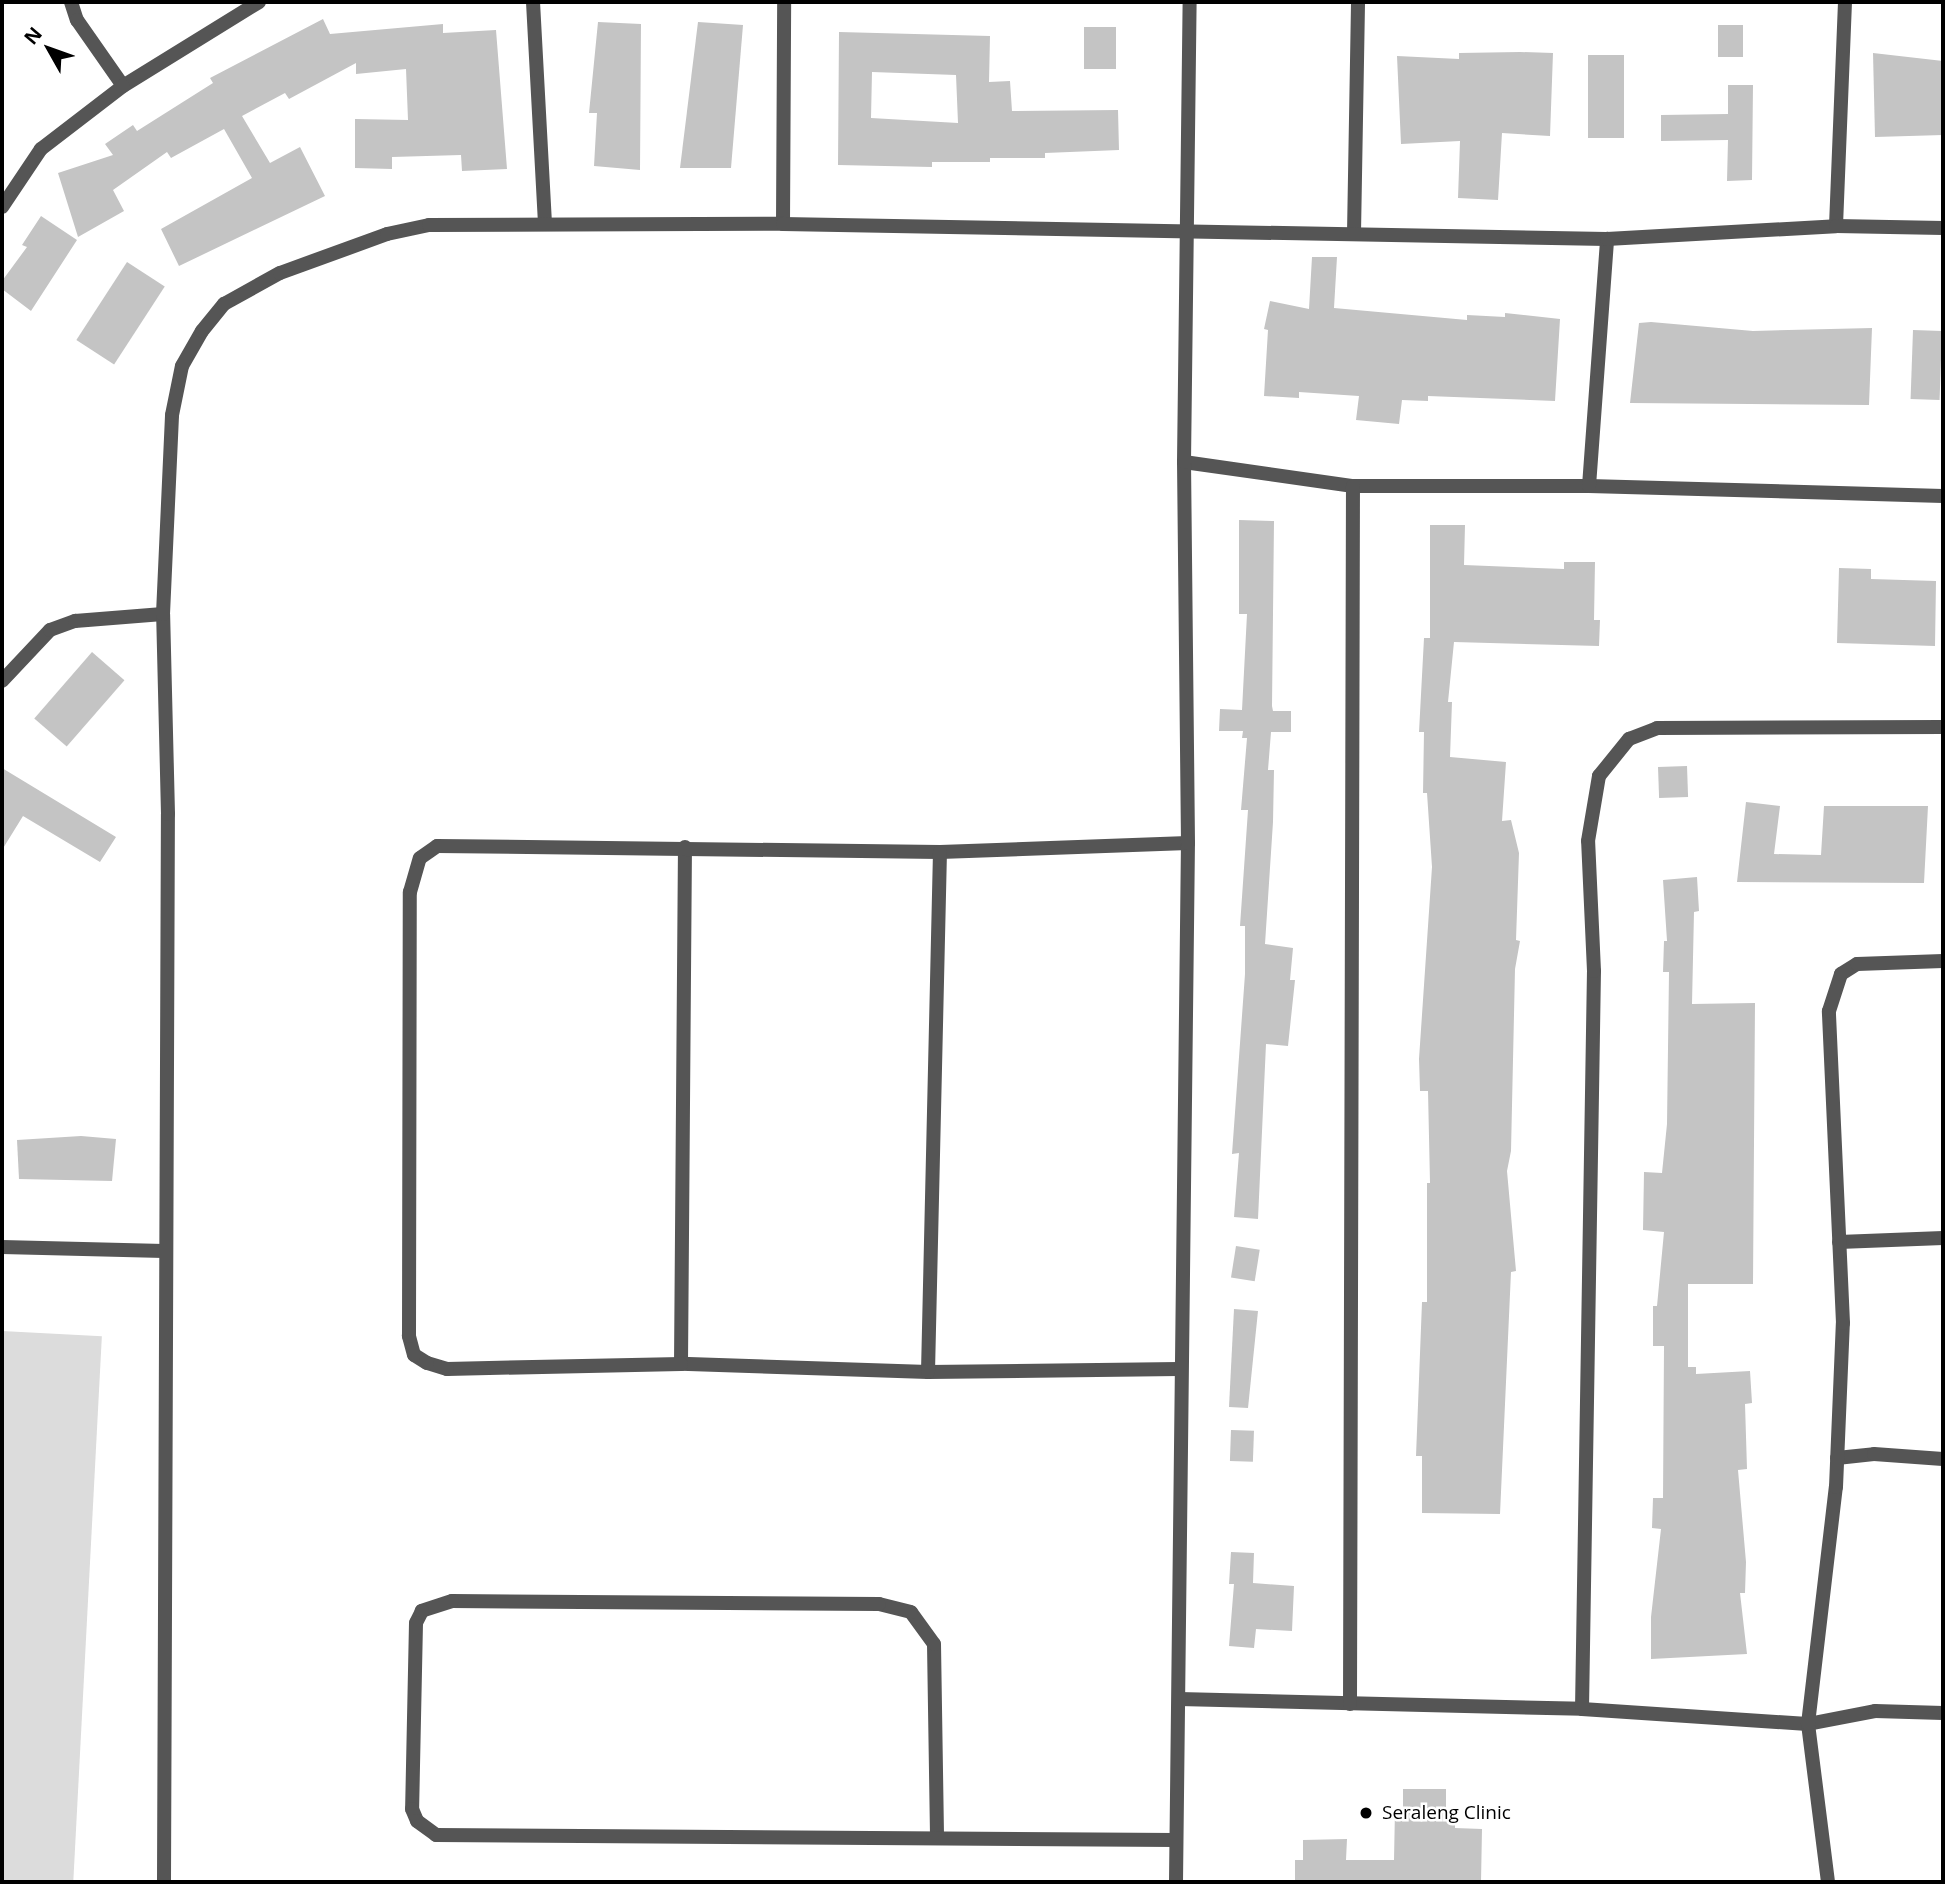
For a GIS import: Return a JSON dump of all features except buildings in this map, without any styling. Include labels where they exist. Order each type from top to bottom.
[{"type":"street","points":[[71,2],[77,20],[123,86]]},
{"type":"street","points":[[2,207],[41,149],[123,86],[259,2]]},
{"type":"street","points":[[533,2],[545,222]]},
{"type":"street","points":[[783,224],[784,2]]},
{"type":"street","points":[[1176,1882],[1179,1369],[1188,843],[1184,462],[1190,2]]},
{"type":"street","points":[[1354,233],[1358,2]]},
{"type":"street","points":[[1836,226],[1845,2]]},
{"type":"street","points":[[164,1882],[164,1251],[168,814],[163,614],[172,415],[182,366],[202,331],[224,304],[281,273],[387,234],[429,225],[545,222],[783,224],[1189,234],[1354,233],[1607,239],[1836,226],[1943,228]]},
{"type":"street","points":[[1589,486],[1607,239]]},
{"type":"street","points":[[1184,462],[1353,486],[1589,486],[1943,496]]},
{"type":"street","points":[[1350,1704],[1353,486]]},
{"type":"street","points":[[2,681],[50,630],[75,621],[163,614]]},
{"type":"street","points":[[1582,1709],[1594,971],[1588,841],[1599,776],[1629,739],[1657,728],[1943,727]]},
{"type":"street","points":[[1179,1369],[928,1372],[681,1364],[447,1369],[414,1355],[409,1336],[410,892],[420,858],[437,846],[940,852],[1188,843]]},
{"type":"street","points":[[681,1364],[685,847]]},
{"type":"street","points":[[928,1372],[940,852]]},
{"type":"street","points":[[1828,1882],[1808,1724],[1837,1458],[1843,1323],[1829,1011],[1841,974],[1857,964],[1943,961]]},
{"type":"street","points":[[1839,1242],[1943,1238]]},
{"type":"street","points":[[2,1247],[164,1251]]},
{"type":"street","points":[[1837,1458],[1874,1454],[1943,1459]]},
{"type":"street","points":[[937,1835],[934,1644],[911,1612],[879,1604],[452,1601],[422,1611],[416,1623],[412,1810],[417,1821],[436,1835],[937,1835],[1175,1840]]},
{"type":"street","points":[[1179,1699],[1582,1709],[1808,1724],[1875,1711],[1943,1713]]},
{"type":"shaded area","points":[[2,1331],[102,1336],[73,1882],[2,1882]]},
{"type":"place","name":"Seraleng Clinic","points":[[1366,1813]]}]
